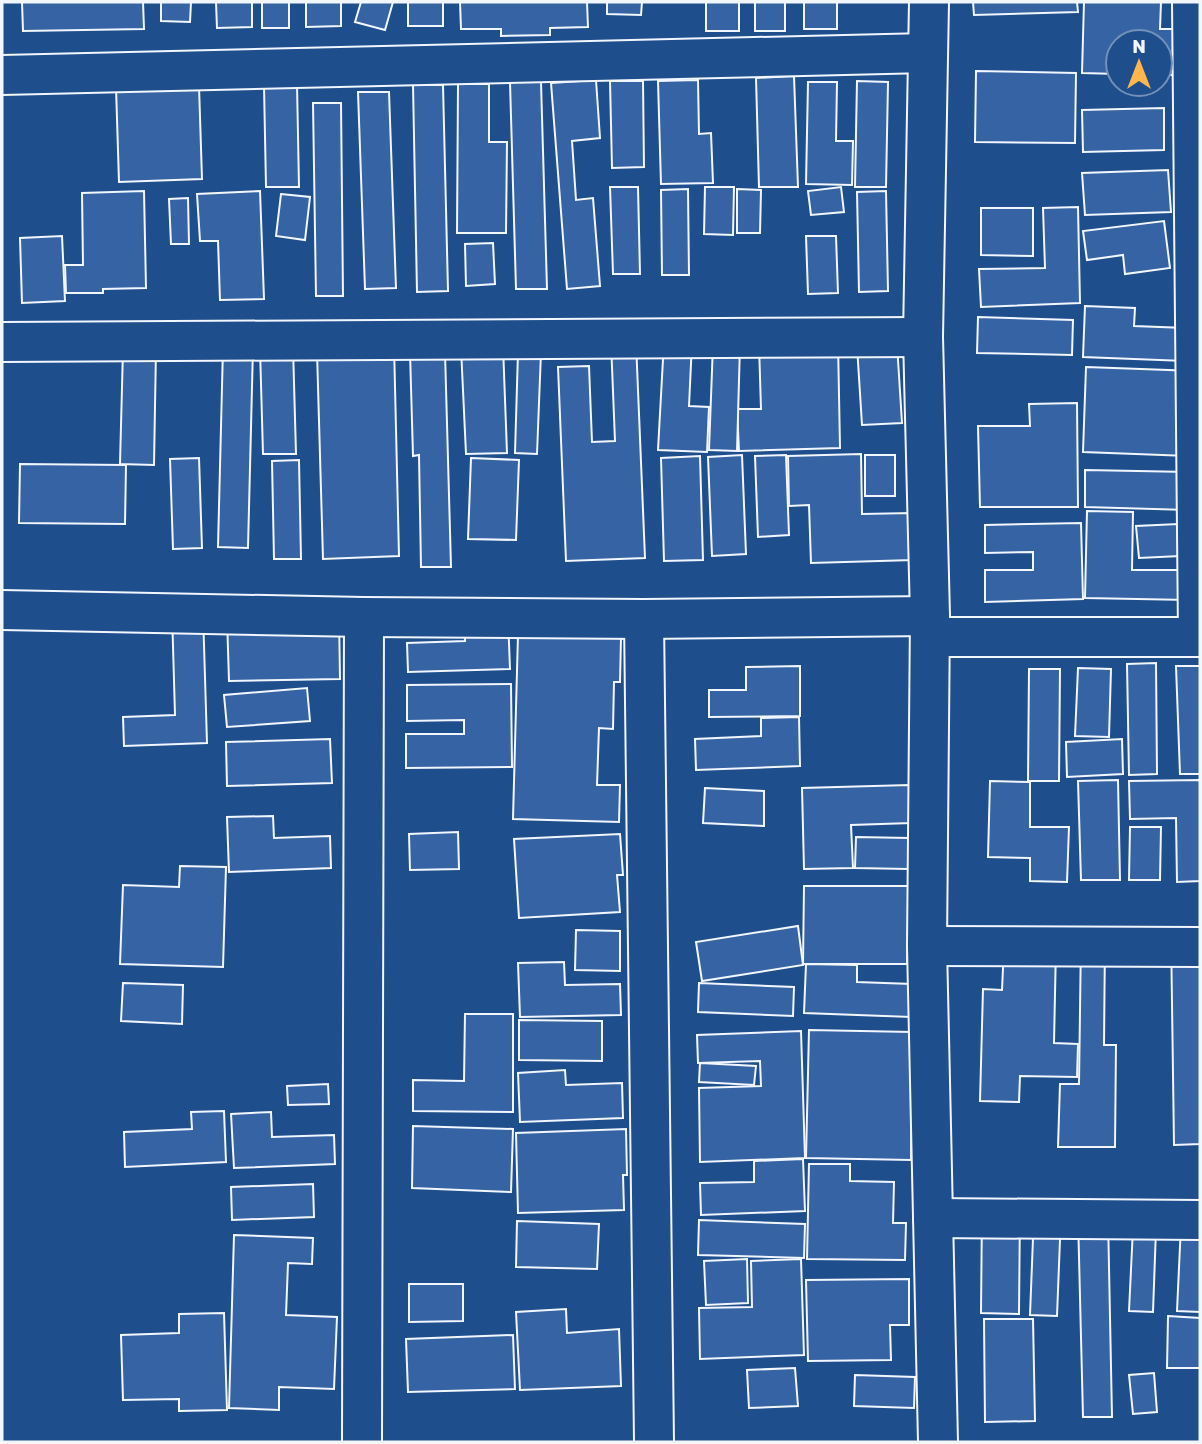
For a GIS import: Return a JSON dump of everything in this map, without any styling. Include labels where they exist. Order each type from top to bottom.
[{"type":"street","points":[[929,2],[923,337],[930,626],[927,946],[938,1442]]},
{"type":"street","points":[[2,610],[644,619],[930,626],[1199,637],[1192,2]]},
{"type":"street","points":[[2,75],[927,53]]},
{"type":"street","points":[[2,342],[923,337]]},
{"type":"street","points":[[362,1442],[364,617]]},
{"type":"street","points":[[644,619],[654,1442]]},
{"type":"street","points":[[927,946],[1200,947]]},
{"type":"street","points":[[933,1218],[1200,1220]]},
{"type":"building","points":[[22,2],[143,2],[144,29],[23,31]]},
{"type":"building","points":[[161,2],[191,2],[190,22],[161,21]]},
{"type":"building","points":[[216,2],[252,2],[252,27],[217,28]]},
{"type":"building","points":[[262,2],[289,2],[289,28],[262,28]]},
{"type":"building","points":[[306,2],[341,2],[341,26],[306,27]]},
{"type":"building","points":[[361,2],[393,2],[385,30],[355,22]]},
{"type":"building","points":[[408,2],[443,2],[443,26],[408,26]]},
{"type":"building","points":[[460,2],[587,2],[588,27],[550,28],[550,35],[501,36],[501,29],[461,29]]},
{"type":"building","points":[[607,2],[642,2],[641,15],[607,14]]},
{"type":"building","points":[[706,2],[739,2],[739,31],[706,31]]},
{"type":"building","points":[[755,2],[785,2],[785,31],[755,31]]},
{"type":"building","points":[[804,2],[837,2],[837,29],[804,29]]},
{"type":"building","points":[[973,2],[1077,2],[1078,12],[974,15]]},
{"type":"building","points":[[1084,2],[1161,2],[1160,28],[1104,28],[1104,74],[1082,73]]},
{"type":"building","points":[[1174,29],[1185,29],[1185,75],[1174,75]]},
{"type":"building","points":[[976,71],[1076,73],[1075,143],[975,142]]},
{"type":"building","points":[[794,76],[798,187],[759,187],[756,78]]},
{"type":"building","points":[[596,80],[600,138],[572,141],[576,200],[593,198],[600,286],[567,289],[551,83]]},
{"type":"building","points":[[698,80],[699,134],[711,133],[713,183],[661,184],[658,81]]},
{"type":"building","points":[[610,81],[643,81],[644,167],[612,168]]},
{"type":"building","points":[[857,81],[888,82],[886,187],[855,187]]},
{"type":"building","points":[[510,82],[541,82],[547,289],[516,289]]},
{"type":"building","points":[[808,82],[837,82],[836,141],[853,141],[852,185],[806,184]]},
{"type":"building","points":[[297,84],[299,187],[266,187],[264,85]]},
{"type":"building","points":[[458,84],[489,84],[489,142],[507,142],[506,233],[457,233]]},
{"type":"building","points":[[413,85],[443,85],[448,291],[417,292]]},
{"type":"building","points":[[199,86],[202,179],[119,182],[116,87]]},
{"type":"building","points":[[358,92],[389,92],[396,288],[365,289]]},
{"type":"building","points":[[313,103],[341,103],[343,296],[316,296]]},
{"type":"building","points":[[1164,108],[1164,150],[1083,152],[1082,110]]},
{"type":"building","points":[[1168,170],[1171,212],[1085,215],[1082,173]]},
{"type":"building","points":[[610,187],[638,187],[640,274],[613,274]]},
{"type":"building","points":[[705,187],[734,187],[733,235],[704,234]]},
{"type":"building","points":[[841,187],[844,212],[811,215],[808,191]]},
{"type":"building","points":[[688,189],[689,275],[662,275],[661,190]]},
{"type":"building","points":[[737,189],[761,190],[760,233],[737,233]]},
{"type":"building","points":[[144,191],[146,288],[103,289],[103,293],[66,293],[65,265],[83,265],[82,193]]},
{"type":"building","points":[[260,191],[264,299],[220,300],[218,241],[200,241],[197,194]]},
{"type":"building","points":[[886,191],[888,291],[859,292],[857,192]]},
{"type":"building","points":[[281,194],[310,197],[305,240],[276,236]]},
{"type":"building","points":[[188,198],[189,244],[171,244],[169,199]]},
{"type":"building","points":[[1078,207],[1080,303],[981,307],[979,269],[1045,268],[1043,208]]},
{"type":"building","points":[[981,208],[1033,208],[1033,256],[981,255]]},
{"type":"building","points":[[1164,221],[1170,268],[1125,274],[1123,255],[1087,260],[1083,231]]},
{"type":"building","points":[[62,236],[65,301],[22,303],[20,238]]},
{"type":"building","points":[[806,236],[836,236],[838,293],[808,294]]},
{"type":"building","points":[[493,243],[495,284],[466,286],[465,244]]},
{"type":"building","points":[[1085,306],[1135,308],[1134,326],[1186,328],[1185,361],[1083,357]]},
{"type":"building","points":[[978,317],[1073,320],[1072,355],[977,353]]},
{"type":"building","points":[[664,341],[692,342],[689,406],[709,407],[707,452],[658,450]]},
{"type":"building","points":[[611,342],[636,342],[645,558],[566,561],[558,367],[589,366],[592,442],[615,441]]},
{"type":"building","points":[[838,342],[840,448],[739,451],[737,409],[761,409],[759,345]]},
{"type":"building","points":[[394,344],[399,556],[323,559],[317,352]]},
{"type":"building","points":[[713,344],[740,345],[737,451],[709,450]]},
{"type":"building","points":[[897,344],[902,423],[862,425],[857,346]]},
{"type":"building","points":[[503,346],[507,453],[466,454],[461,348]]},
{"type":"building","points":[[223,347],[253,347],[248,548],[218,547]]},
{"type":"building","points":[[293,347],[296,454],[263,454],[260,349]]},
{"type":"building","points":[[123,349],[156,349],[154,465],[120,464]]},
{"type":"building","points":[[410,352],[445,352],[451,567],[421,567],[419,455],[413,456]]},
{"type":"building","points":[[518,352],[541,352],[537,454],[515,453]]},
{"type":"building","points":[[1086,367],[1195,371],[1188,456],[1083,452]]},
{"type":"building","points":[[1077,403],[1078,507],[980,507],[978,426],[1030,426],[1029,404]]},
{"type":"building","points":[[861,454],[862,514],[912,513],[913,560],[811,563],[809,505],[789,506],[788,456]]},
{"type":"building","points":[[742,455],[746,554],[712,556],[708,457]]},
{"type":"building","points":[[786,455],[789,535],[758,537],[755,456]]},
{"type":"building","points":[[865,455],[895,455],[895,496],[865,496]]},
{"type":"building","points":[[700,456],[703,560],[664,561],[661,458]]},
{"type":"building","points":[[199,458],[202,548],[173,549],[170,459]]},
{"type":"building","points":[[471,458],[519,460],[516,540],[468,539]]},
{"type":"building","points":[[299,460],[301,559],[274,559],[272,461]]},
{"type":"building","points":[[20,464],[126,465],[125,524],[19,523]]},
{"type":"building","points":[[1085,470],[1189,472],[1188,510],[1085,507]]},
{"type":"building","points":[[1087,511],[1133,512],[1132,570],[1190,570],[1189,600],[1085,598]]},
{"type":"building","points":[[1081,523],[1083,599],[985,602],[985,570],[1033,570],[1033,552],[985,553],[985,525]]},
{"type":"building","points":[[1178,524],[1180,556],[1139,558],[1136,526]]},
{"type":"building","points":[[172,612],[203,612],[207,743],[124,746],[123,717],[175,715]]},
{"type":"building","points":[[339,616],[340,679],[229,681],[227,618]]},
{"type":"building","points":[[508,618],[510,669],[408,672],[407,643],[465,641],[464,619]]},
{"type":"building","points":[[518,634],[621,637],[620,682],[614,682],[613,729],[599,728],[597,785],[620,785],[619,822],[513,819]]},
{"type":"building","points":[[1156,663],[1157,774],[1129,775],[1127,664]]},
{"type":"building","points":[[800,666],[800,716],[709,717],[709,690],[746,690],[746,667]]},
{"type":"building","points":[[1176,666],[1200,666],[1200,774],[1180,774]]},
{"type":"building","points":[[1078,668],[1111,669],[1109,737],[1075,736]]},
{"type":"building","points":[[1029,669],[1060,669],[1059,781],[1028,781]]},
{"type":"building","points":[[511,684],[512,767],[406,768],[406,734],[464,734],[464,720],[407,721],[407,685]]},
{"type":"building","points":[[307,688],[310,721],[227,727],[224,695]]},
{"type":"building","points":[[799,717],[800,766],[696,770],[695,739],[761,736],[761,718]]},
{"type":"building","points":[[330,739],[332,783],[227,786],[226,742]]},
{"type":"building","points":[[1122,739],[1123,774],[1067,777],[1066,742]]},
{"type":"building","points":[[1118,780],[1120,880],[1081,880],[1078,781]]},
{"type":"building","points":[[1200,780],[1200,881],[1177,882],[1176,818],[1130,819],[1129,781]]},
{"type":"building","points":[[990,781],[1030,782],[1030,827],[1069,827],[1067,882],[1030,881],[1030,858],[988,857]]},
{"type":"building","points":[[909,785],[911,823],[851,825],[853,868],[804,869],[802,788]]},
{"type":"building","points":[[705,788],[764,791],[764,826],[703,823]]},
{"type":"building","points":[[273,816],[274,838],[330,836],[331,868],[229,872],[227,817]]},
{"type":"building","points":[[1130,827],[1161,827],[1160,880],[1129,880]]},
{"type":"building","points":[[458,832],[459,869],[410,870],[409,834]]},
{"type":"building","points":[[620,834],[623,875],[617,875],[620,912],[519,918],[514,839]]},
{"type":"building","points":[[856,837],[909,838],[908,869],[855,868]]},
{"type":"building","points":[[180,866],[226,867],[223,967],[120,964],[123,885],[179,887]]},
{"type":"building","points":[[804,886],[912,886],[912,927],[908,927],[907,964],[803,964]]},
{"type":"building","points":[[798,926],[803,965],[702,981],[696,942]]},
{"type":"building","points":[[576,930],[620,931],[620,971],[575,970]]},
{"type":"building","points":[[1171,932],[1200,932],[1200,1144],[1174,1145]]},
{"type":"building","points":[[1081,938],[1105,939],[1104,1045],[1116,1045],[1115,1147],[1058,1147],[1060,1084],[1079,1084]]},
{"type":"building","points":[[1004,946],[1056,946],[1054,1043],[1078,1044],[1077,1077],[1020,1076],[1019,1102],[980,1101],[983,989],[1002,990]]},
{"type":"building","points":[[564,962],[565,985],[620,984],[621,1015],[520,1017],[518,963]]},
{"type":"building","points":[[806,964],[857,965],[857,982],[912,984],[911,1017],[804,1013]]},
{"type":"building","points":[[123,983],[183,985],[182,1024],[121,1021]]},
{"type":"building","points":[[699,983],[794,987],[793,1016],[698,1012]]},
{"type":"building","points":[[465,1014],[513,1014],[513,1112],[413,1111],[413,1080],[464,1081]]},
{"type":"building","points":[[519,1020],[602,1021],[602,1061],[519,1060]]},
{"type":"building","points":[[809,1030],[912,1032],[911,1160],[806,1158]]},
{"type":"building","points":[[801,1031],[805,1158],[700,1162],[699,1088],[761,1086],[760,1061],[698,1063],[697,1035]]},
{"type":"building","points":[[700,1063],[756,1066],[754,1085],[699,1082]]},
{"type":"building","points":[[565,1070],[566,1085],[622,1083],[623,1118],[520,1122],[518,1073]]},
{"type":"building","points":[[328,1084],[329,1104],[288,1105],[287,1086]]},
{"type":"building","points":[[224,1111],[226,1162],[125,1167],[124,1132],[192,1129],[191,1112]]},
{"type":"building","points":[[271,1112],[272,1137],[334,1135],[335,1164],[234,1168],[231,1114]]},
{"type":"building","points":[[413,1126],[513,1129],[511,1192],[412,1188]]},
{"type":"building","points":[[626,1129],[627,1175],[623,1175],[624,1210],[518,1213],[516,1133]]},
{"type":"building","points":[[803,1159],[805,1211],[701,1215],[700,1183],[754,1182],[754,1161]]},
{"type":"building","points":[[809,1164],[850,1164],[850,1181],[894,1182],[893,1223],[906,1223],[905,1260],[807,1259]]},
{"type":"building","points":[[313,1184],[314,1217],[232,1220],[231,1187]]},
{"type":"building","points":[[1182,1203],[1200,1204],[1200,1312],[1177,1311]]},
{"type":"building","points":[[982,1208],[1020,1208],[1019,1314],[981,1313]]},
{"type":"building","points":[[1034,1213],[1061,1214],[1057,1316],[1030,1315]]},
{"type":"building","points":[[1078,1217],[1108,1217],[1112,1417],[1083,1417]]},
{"type":"building","points":[[699,1220],[805,1224],[804,1258],[698,1255]]},
{"type":"building","points":[[517,1221],[599,1224],[597,1269],[516,1267]]},
{"type":"building","points":[[1133,1228],[1156,1229],[1153,1312],[1129,1311]]},
{"type":"building","points":[[234,1235],[313,1238],[312,1264],[288,1263],[286,1315],[337,1317],[334,1389],[279,1387],[279,1410],[229,1408]]},
{"type":"building","points":[[747,1259],[748,1303],[706,1305],[704,1261]]},
{"type":"building","points":[[801,1259],[804,1355],[700,1359],[699,1308],[752,1307],[751,1261]]},
{"type":"building","points":[[909,1279],[909,1325],[890,1325],[891,1360],[808,1361],[806,1280]]},
{"type":"building","points":[[409,1284],[463,1284],[463,1321],[409,1322]]},
{"type":"building","points":[[566,1309],[567,1333],[619,1329],[621,1386],[520,1390],[516,1312]]},
{"type":"building","points":[[224,1313],[227,1410],[179,1411],[179,1399],[123,1400],[121,1335],[179,1333],[179,1314]]},
{"type":"building","points":[[1168,1316],[1200,1318],[1200,1368],[1167,1368]]},
{"type":"building","points":[[984,1319],[1033,1319],[1035,1421],[985,1422]]},
{"type":"building","points":[[513,1335],[515,1389],[408,1392],[406,1339]]},
{"type":"building","points":[[795,1368],[798,1406],[749,1408],[747,1370]]},
{"type":"building","points":[[1154,1373],[1157,1412],[1133,1414],[1129,1375]]},
{"type":"building","points":[[855,1375],[915,1377],[914,1408],[854,1406]]}]
